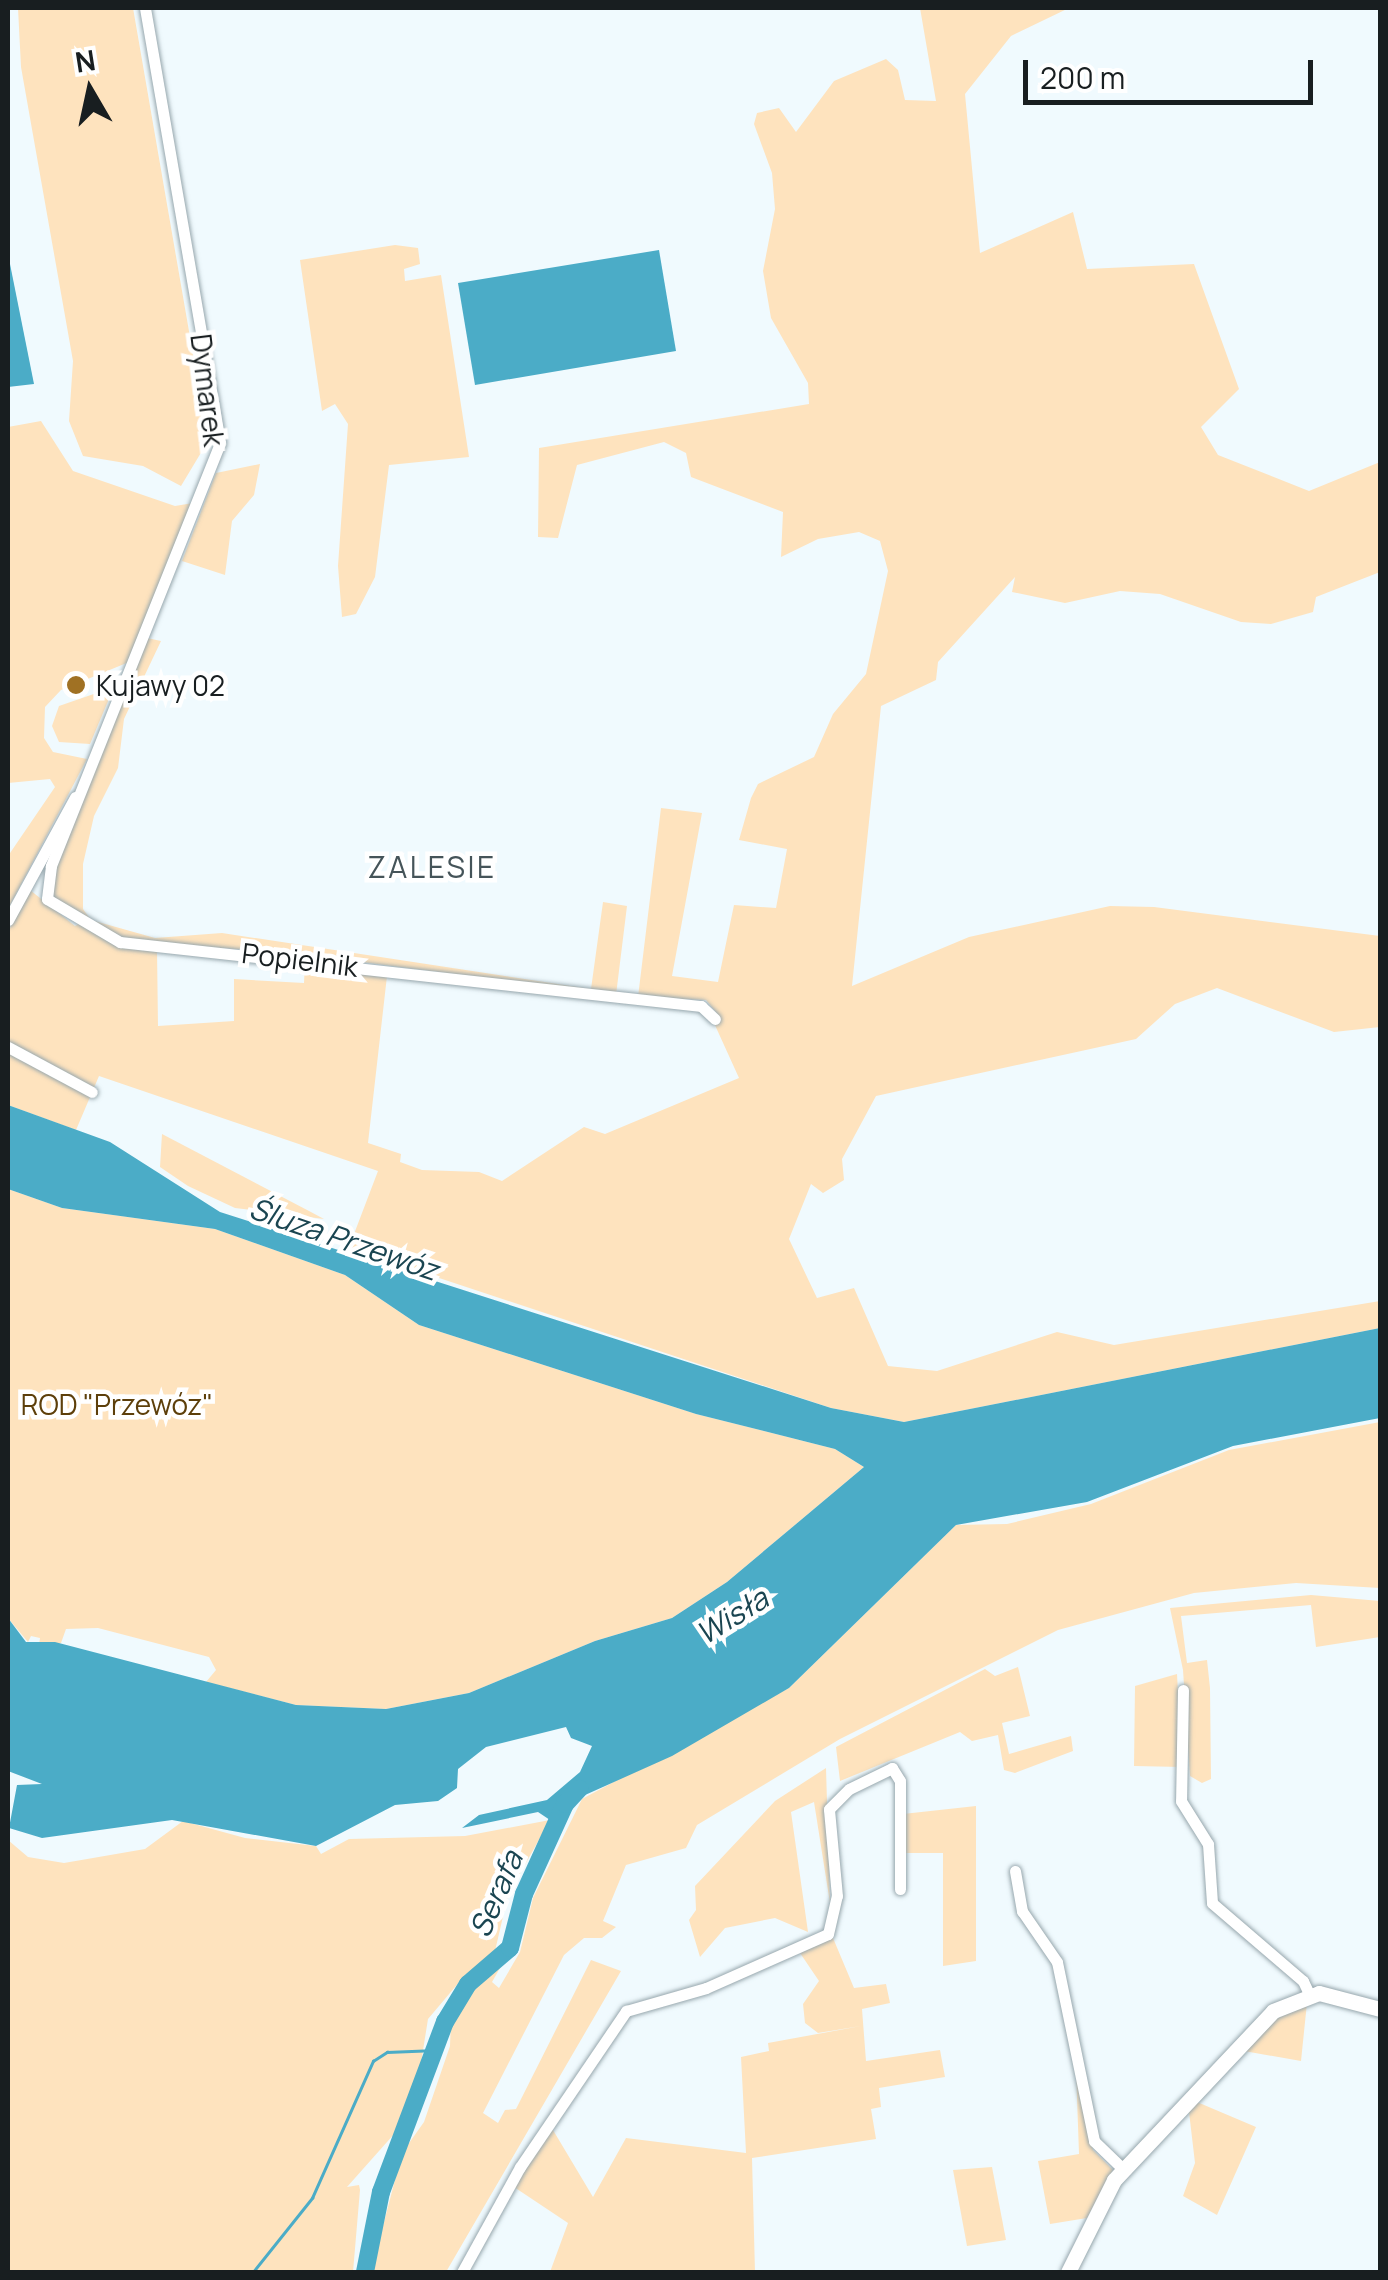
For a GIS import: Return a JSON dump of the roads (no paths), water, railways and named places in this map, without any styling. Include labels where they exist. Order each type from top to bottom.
[{"type":"street","name":"Dymarek","points":[[97,753],[220,443],[145,8]]},
{"type":"street","name":"Popielnik","points":[[97,753],[44,888],[56,910],[120,942],[280,955],[429,979],[701,1006],[715,1018]]},
{"type":"street","points":[[8,920],[40,850],[90,773]]},
{"type":"street","points":[[8,1047],[92,1092]]},
{"type":"street","points":[[1183,1690],[1181,1802],[1208,1844],[1212,1903],[1304,1981],[1310,1994]]},
{"type":"street","points":[[462,2272],[520,2167],[569,2103],[622,2014],[641,2003],[706,1988],[828,1934],[837,1896],[829,1809],[849,1788],[892,1768],[900,1782],[900,1889]]},
{"type":"street","points":[[1015,1871],[1022,1911],[1057,1962],[1094,2141],[1123,2169]]},
{"type":"street","points":[[1068,2272],[1123,2169],[1260,2022],[1287,2001],[1310,1994],[1380,2008]]},
{"type":"water","points":[[659,250],[676,351],[475,385],[458,283]]},
{"type":"water","points":[[8,254],[34,384],[8,387]]},
{"type":"water","name":"Wisła","points":[[8,1105],[110,1142],[220,1212],[831,1408],[904,1422],[1380,1328],[1380,1418],[1233,1446],[1087,1502],[956,1525],[789,1688],[672,1756],[565,1804],[550,1820],[538,1812],[462,1828],[479,1815],[547,1800],[580,1772],[592,1746],[571,1738],[566,1727],[486,1747],[458,1769],[457,1788],[438,1801],[395,1805],[316,1846],[172,1820],[42,1838],[9,1828],[17,1785],[42,1784],[8,1771],[8,1618],[26,1642],[55,1642],[296,1705],[386,1709],[469,1693],[595,1641],[672,1618],[727,1582],[864,1467],[835,1449],[696,1414],[419,1325],[345,1275],[215,1229],[62,1208],[8,1189]]},
{"type":"waterway","name":"Serafa","points":[[365,2272],[381,2192],[445,2022],[468,1984],[510,1948],[524,1894],[565,1804],[579,1789]]},
{"type":"waterway","points":[[253,2272],[312,2198],[373,2061],[387,2052],[436,2050]]},
{"type":"place","name":"Kujawy 02","points":[[76,685]]},
{"type":"district","name":"ZALESIE","points":[[432,867]]},
{"type":"water label","name":"Śluza Przewóz","points":[[344,1239]]},
{"type":"park label","name":"ROD \"Przewóz\"","points":[[117,1404]]}]
